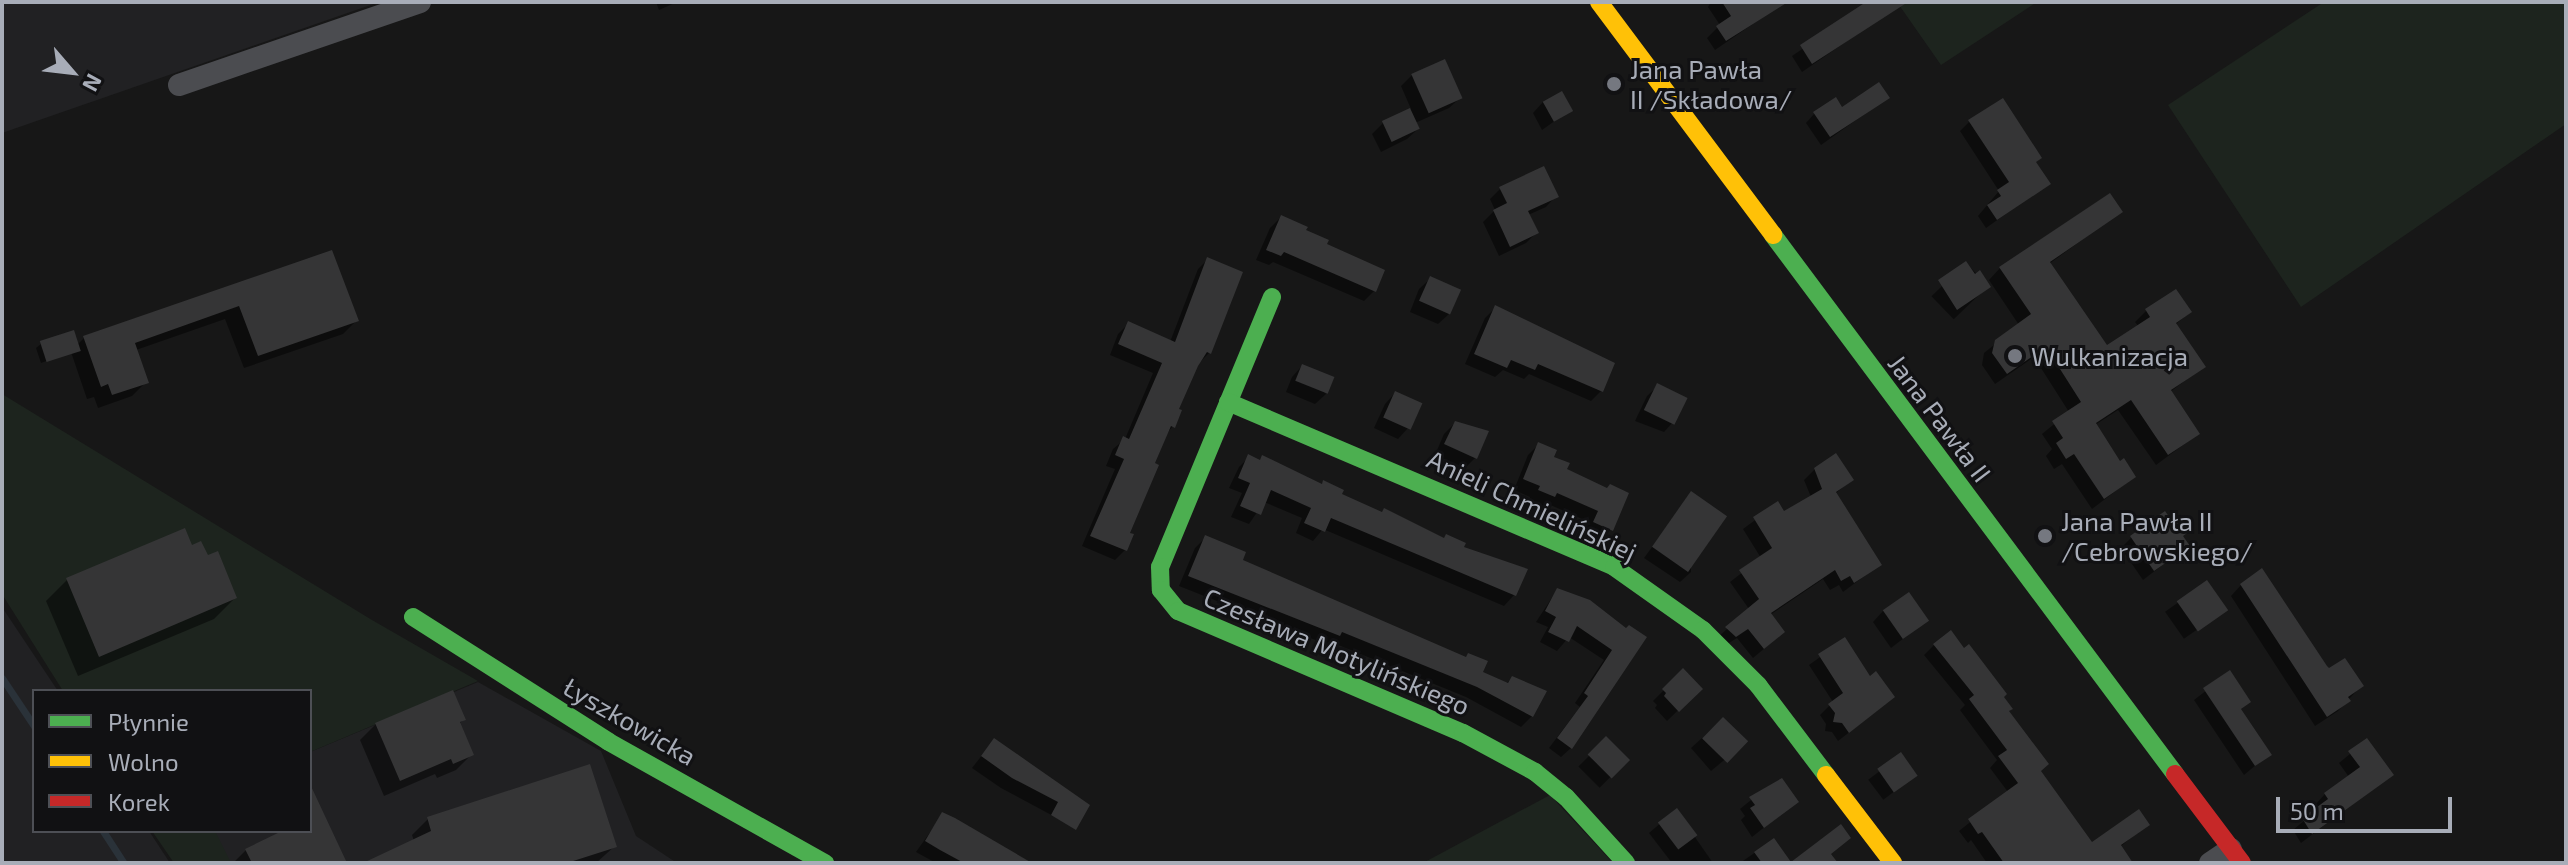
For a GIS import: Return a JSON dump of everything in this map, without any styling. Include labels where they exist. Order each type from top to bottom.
[{"type":"street","points":[[179,85],[420,2]]},
{"type":"street","name":"Jana Pawła II","points":[[1599,2],[2236,856]]},
{"type":"street","name":"Czesława Motylińskiego","points":[[1272,297],[1160,567],[1161,590],[1178,611],[1463,733],[1506,755],[1566,797],[1626,863]]},
{"type":"street","name":"Anieli Chmielińskiej","points":[[1228,402],[1614,567],[1703,630],[1758,685],[1893,863]]},
{"type":"street","name":"Łyszkowicka","points":[[413,617],[609,742],[825,863]]},
{"type":"street","points":[[2210,863],[2236,856]]},
{"type":"shaded area","points":[[2,2],[379,2],[2,133]]},
{"type":"shaded area","points":[[1897,2],[2037,2],[1941,65]]},
{"type":"shaded area","points":[[2324,2],[2566,2],[2566,124],[2301,307],[2168,105]]},
{"type":"shaded area","points":[[2,394],[372,620],[478,681],[312,751],[312,689],[62,689],[2,594]]},
{"type":"shaded area","points":[[2,607],[57,689],[32,689],[32,833],[150,833],[170,863],[2,863]]},
{"type":"shaded area","points":[[478,682],[601,751],[636,836],[677,863],[230,863],[215,833],[312,833],[312,751]]},
{"type":"shaded area","points":[[1550,795],[1613,863],[1423,863]]},
{"type":"shaded area","points":[[153,833],[216,833],[231,863],[174,863]]},
{"type":"building","points":[[1722,2],[1788,2],[1726,41],[1716,26],[1731,16]]},
{"type":"building","points":[[1866,2],[1908,2],[1812,64],[1800,45]]},
{"type":"building","points":[[1445,59],[1462,98],[1429,113],[1411,74]]},
{"type":"building","points":[[1879,82],[1890,98],[1830,137],[1813,112],[1836,97],[1842,107]]},
{"type":"building","points":[[1562,91],[1573,111],[1554,122],[1543,102]]},
{"type":"building","points":[[2003,98],[2042,158],[2036,162],[2051,184],[1997,220],[1987,205],[2001,196],[1997,190],[2009,182],[1968,120]]},
{"type":"building","points":[[1410,108],[1420,129],[1392,142],[1382,121]]},
{"type":"building","points":[[1544,166],[1559,197],[1528,211],[1539,233],[1510,247],[1493,210],[1507,203],[1499,187]]},
{"type":"building","points":[[2110,193],[2123,212],[2050,262],[2107,345],[2150,317],[2145,309],[2176,289],[2192,312],[2176,323],[2206,367],[2171,390],[2200,434],[2168,455],[2131,400],[2096,423],[2120,461],[2124,458],[2136,477],[2104,499],[2074,454],[2066,459],[2056,443],[2063,438],[2052,421],[2081,402],[2046,347],[2007,374],[1992,353],[1995,340],[2031,314],[1999,267]]},
{"type":"building","points":[[1281,215],[1329,240],[1327,244],[1385,270],[1376,292],[1284,252],[1281,256],[1266,250]]},
{"type":"building","points":[[332,250],[359,321],[258,356],[239,306],[135,343],[149,383],[112,395],[108,384],[101,387],[83,336]]},
{"type":"building","points":[[1207,257],[1243,272],[1211,354],[1207,352],[1198,366],[1179,409],[1182,410],[1175,428],[1171,426],[1155,463],[1159,465],[1130,533],[1134,534],[1127,551],[1090,536],[1124,459],[1115,455],[1123,436],[1129,439],[1162,363],[1118,344],[1128,321],[1175,342]]},
{"type":"building","points":[[1966,261],[1975,274],[1980,270],[1991,287],[1957,310],[1938,280]]},
{"type":"building","points":[[1430,276],[1461,290],[1450,314],[1419,301]]},
{"type":"building","points":[[1495,305],[1615,363],[1603,392],[1538,364],[1535,370],[1511,360],[1507,368],[1474,354]]},
{"type":"building","points":[[74,330],[81,351],[47,362],[40,341]]},
{"type":"building","points":[[1302,364],[1334,377],[1328,394],[1295,381]]},
{"type":"building","points":[[1657,383],[1688,398],[1674,425],[1644,410]]},
{"type":"building","points":[[1395,391],[1422,403],[1411,430],[1383,417]]},
{"type":"building","points":[[1455,421],[1489,431],[1477,459],[1444,444]]},
{"type":"building","points":[[1538,442],[1557,450],[1554,457],[1570,463],[1567,469],[1607,488],[1610,484],[1629,493],[1613,531],[1593,522],[1598,511],[1557,493],[1555,497],[1538,490],[1540,486],[1523,479]]},
{"type":"building","points":[[1836,453],[1854,480],[1836,492],[1882,565],[1854,583],[1850,576],[1841,581],[1835,570],[1771,613],[1785,632],[1764,649],[1748,629],[1736,637],[1725,627],[1759,599],[1739,570],[1772,548],[1753,517],[1778,501],[1784,511],[1822,489],[1814,468]]},
{"type":"building","points":[[1248,454],[1260,460],[1262,455],[1322,484],[1323,480],[1344,490],[1342,494],[1382,512],[1384,508],[1444,538],[1446,534],[1466,543],[1464,547],[1528,569],[1516,596],[1331,518],[1325,532],[1304,523],[1311,508],[1271,490],[1261,515],[1240,506],[1250,483],[1238,478]]},
{"type":"building","points":[[1691,491],[1727,516],[1688,572],[1652,547]]},
{"type":"building","points":[[2165,511],[2172,521],[2180,516],[2190,531],[2183,536],[2190,546],[2154,571],[2130,536]]},
{"type":"building","points":[[185,528],[192,545],[201,541],[208,555],[218,551],[237,598],[99,657],[66,578]]},
{"type":"building","points":[[1205,535],[1246,552],[1243,560],[1466,657],[1468,653],[1488,661],[1483,672],[1508,683],[1512,676],[1547,691],[1533,717],[1477,687],[1342,632],[1340,636],[1188,576]]},
{"type":"building","points":[[2262,568],[2327,666],[2329,668],[2345,658],[2364,686],[2348,697],[2351,701],[2327,717],[2240,584]]},
{"type":"building","points":[[2207,580],[2228,610],[2198,632],[2177,601]]},
{"type":"building","points":[[1557,588],[1590,600],[1626,628],[1629,625],[1647,637],[1572,749],[1557,738],[1588,696],[1584,693],[1612,650],[1577,626],[1569,642],[1548,632],[1556,617],[1545,611]]},
{"type":"building","points":[[1909,592],[1929,621],[1903,639],[1883,610]]},
{"type":"building","points":[[1951,630],[1964,648],[1969,644],[2007,694],[2004,697],[2013,709],[2009,711],[2049,764],[2041,771],[2092,842],[2139,809],[2150,825],[2121,845],[2133,863],[2004,863],[1982,832],[1978,834],[1968,819],[2018,783],[1998,756],[2007,750],[1969,699],[1974,695],[1933,644]]},
{"type":"building","points":[[1845,637],[1870,676],[1876,671],[1895,697],[1849,733],[1842,723],[1833,722],[1835,713],[1828,704],[1843,693],[1818,654]]},
{"type":"building","points":[[1683,668],[1703,689],[1679,712],[1664,696],[1666,693],[1662,689]]},
{"type":"building","points":[[2230,670],[2251,702],[2241,709],[2272,755],[2255,766],[2203,688]]},
{"type":"building","points":[[453,690],[466,720],[460,722],[474,755],[453,764],[451,759],[400,781],[375,723]]},
{"type":"building","points":[[1723,717],[1748,741],[1727,763],[1702,739]]},
{"type":"building","points":[[1606,736],[1630,760],[1612,778],[1588,754]]},
{"type":"building","points":[[994,738],[1090,805],[1076,830],[1051,815],[1058,802],[1012,778],[981,756]]},
{"type":"building","points":[[2367,738],[2394,775],[2312,834],[2302,818],[2328,799],[2324,793],[2360,767],[2348,751]]},
{"type":"building","points":[[1901,752],[1918,776],[1894,792],[1877,769]]},
{"type":"building","points":[[590,764],[617,847],[567,863],[363,863],[431,831],[427,817]]},
{"type":"building","points":[[1782,778],[1799,802],[1764,828],[1750,808],[1755,805],[1749,797]]},
{"type":"building","points":[[312,788],[347,863],[252,863],[245,849],[278,833],[312,833]]},
{"type":"building","points":[[1677,808],[1697,835],[1678,850],[1658,822]]},
{"type":"building","points":[[942,812],[1032,863],[964,863],[940,850],[925,841]]},
{"type":"building","points":[[1841,824],[1851,838],[1831,854],[1838,863],[1762,863],[1754,852],[1774,838],[1791,862]]},
{"type":"waterway","points":[[2,678],[32,723]]},
{"type":"waterway","points":[[104,833],[124,863]]},
{"type":"traffic: fast","points":[[1773,235],[2175,774]]},
{"type":"traffic: fast","points":[[1272,297],[1160,567],[1161,590],[1178,611],[1463,733],[1535,772],[1566,797],[1626,863]]},
{"type":"traffic: fast","points":[[1228,402],[1614,567],[1703,630],[1758,685],[1826,775]]},
{"type":"traffic: fast","points":[[413,617],[609,742],[825,863]]},
{"type":"traffic: slow","points":[[1599,2],[1773,235]]},
{"type":"traffic: slow","points":[[1826,775],[1893,863]]},
{"type":"traffic: jam","points":[[2175,774],[2242,863]]},
{"type":"place","name":"Jana Pawła II /Składowa/","points":[[1614,84]]},
{"type":"place","name":"Wulkanizacja","points":[[2015,356]]},
{"type":"place","name":"Jana Pawła II /Cebrowskiego/","points":[[2045,536]]}]
